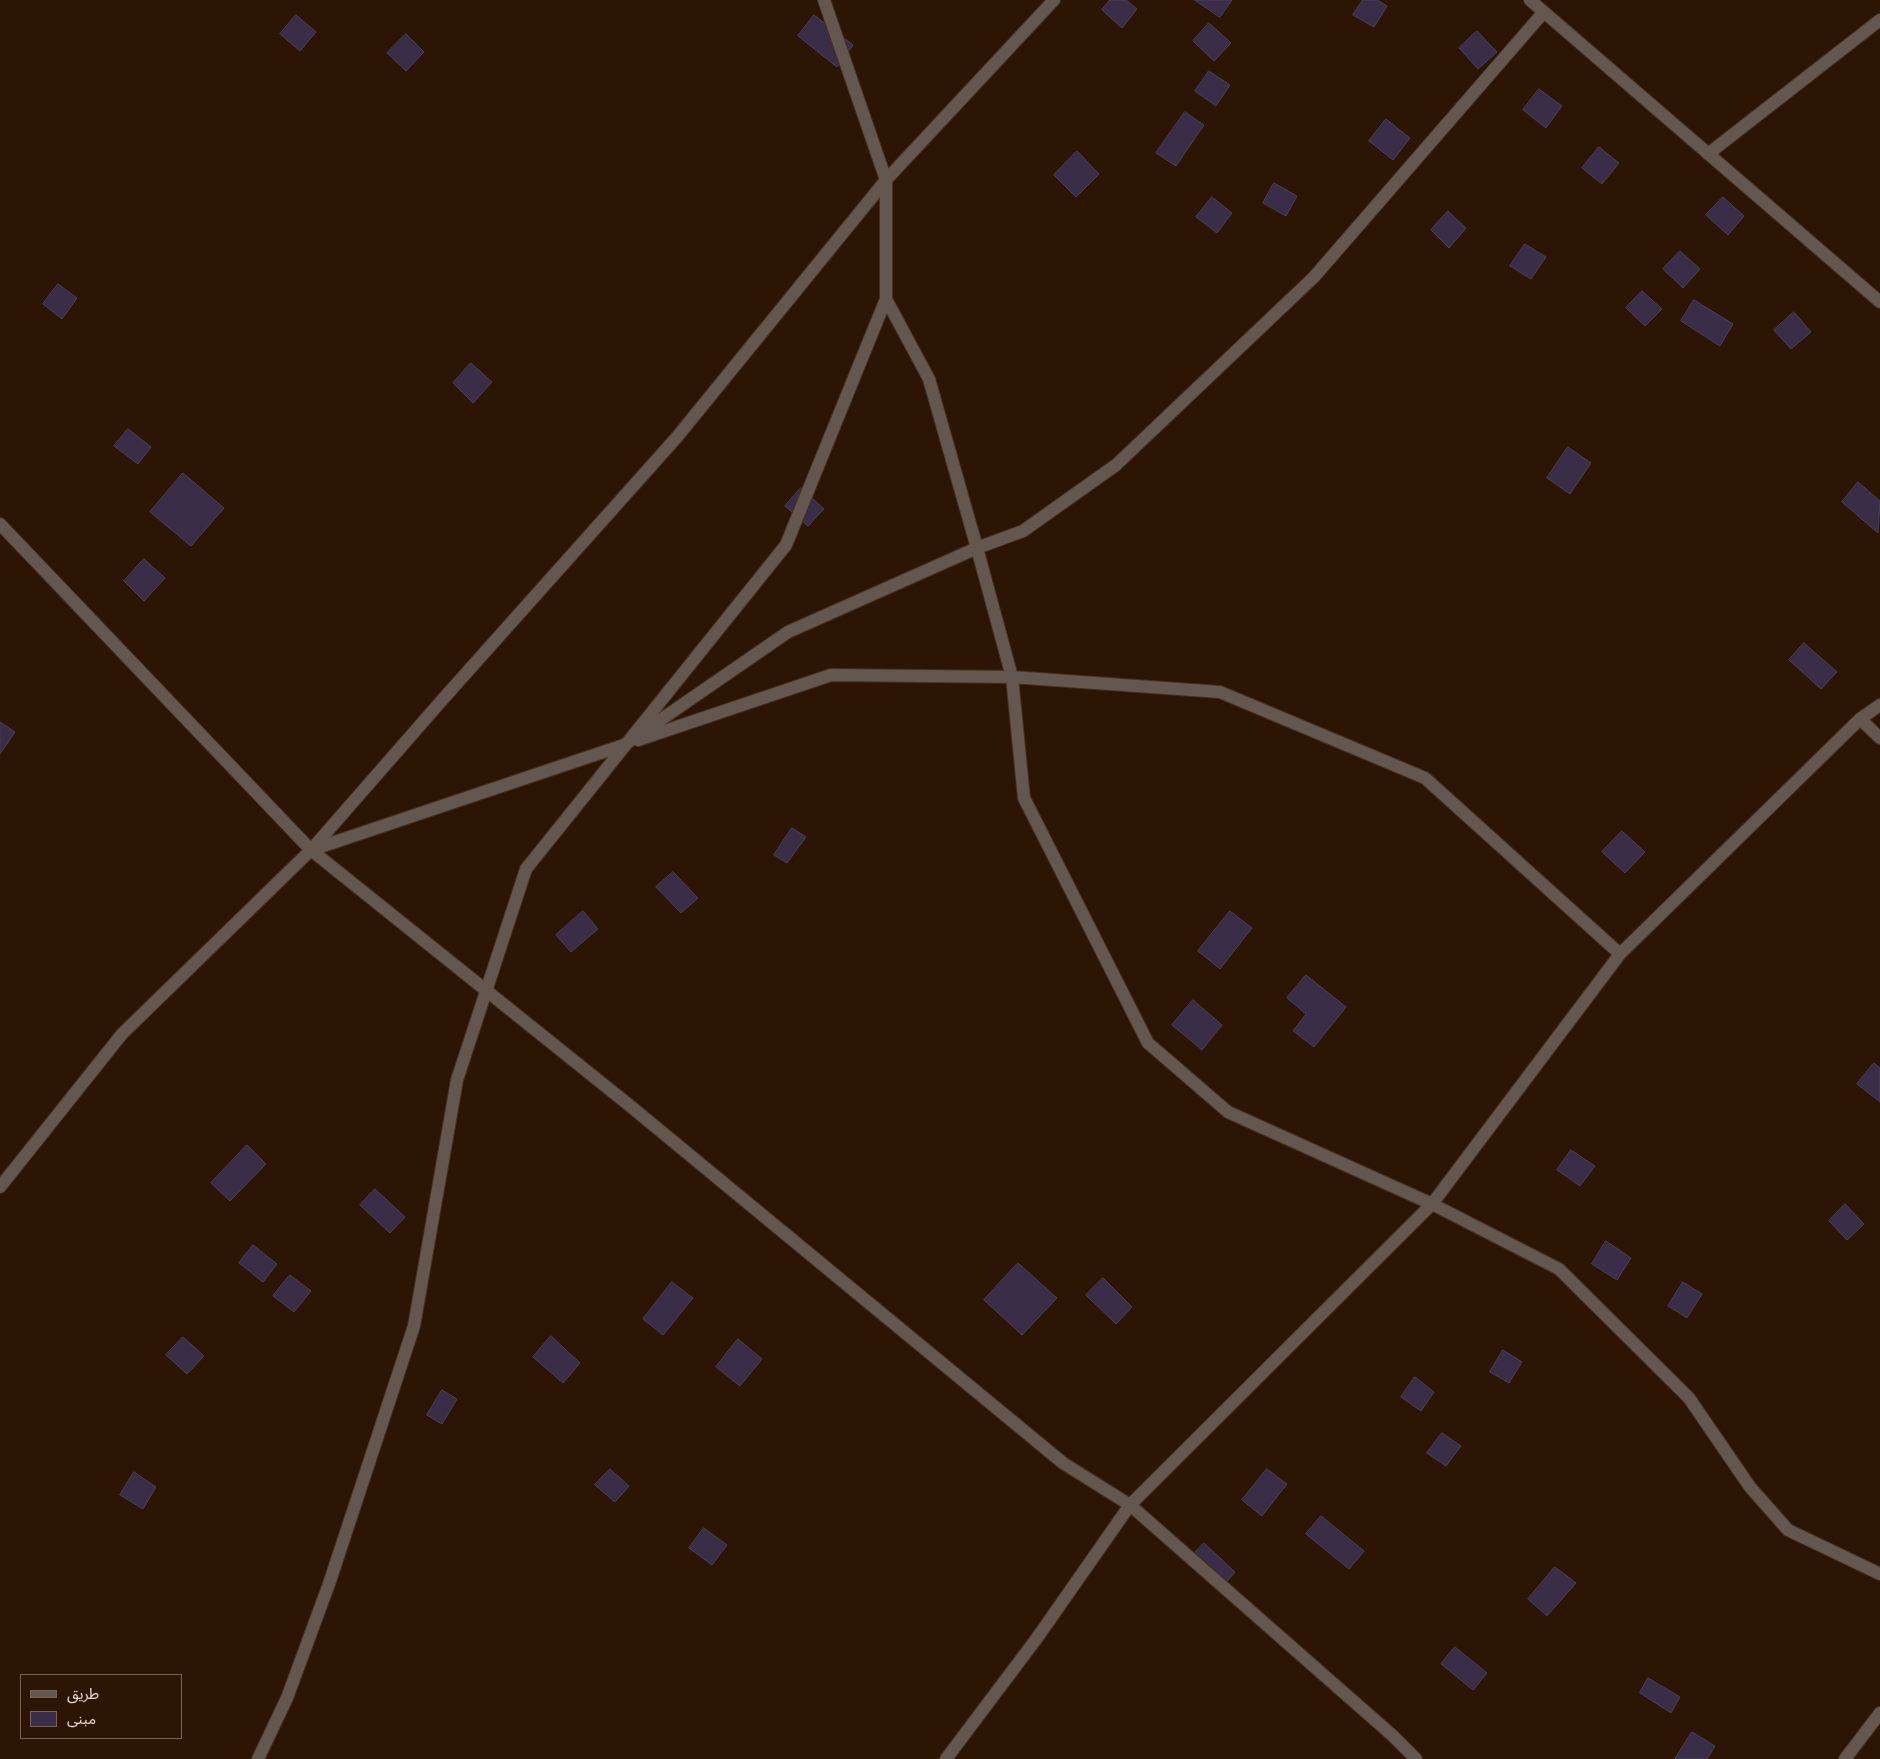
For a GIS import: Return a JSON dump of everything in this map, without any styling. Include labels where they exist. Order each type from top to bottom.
[{"type":"street","points":[[258,1759],[287,1698],[329,1584],[414,1326],[457,1080],[526,869],[786,545],[886,299],[886,180],[824,0]]},
{"type":"street","points":[[0,1187],[122,1034],[311,850],[442,699],[677,437],[886,180],[1054,0]]},
{"type":"street","points":[[1530,0],[1880,302]]},
{"type":"street","points":[[624,745],[788,632],[977,548],[1022,531],[1116,464],[1314,277],[1543,13]]},
{"type":"street","points":[[1708,154],[1880,20]]},
{"type":"street","points":[[886,299],[929,379],[977,548],[1012,677],[1024,798],[1148,1043],[1228,1112],[1432,1204],[1559,1269],[1689,1398],[1750,1487],[1788,1530],[1880,1574]]},
{"type":"street","points":[[0,524],[311,850],[629,1105],[1063,1463],[1130,1505],[1392,1735],[1416,1759]]},
{"type":"street","points":[[311,850],[831,675],[1012,677],[1220,692],[1425,778],[1620,954]]},
{"type":"street","points":[[946,1759],[1036,1638],[1130,1505],[1432,1204],[1620,954],[1860,719],[1880,706]]},
{"type":"street","points":[[1860,719],[1880,738]]},
{"type":"street","points":[[1845,1759],[1880,1713]]},
{"type":"building","points":[[1110,0],[1126,0],[1137,9],[1122,28],[1102,10]]},
{"type":"building","points":[[1195,0],[1232,0],[1220,17]]},
{"type":"building","points":[[1363,0],[1377,0],[1387,6],[1374,27],[1353,15]]},
{"type":"building","points":[[296,15],[316,32],[300,51],[280,34]]},
{"type":"building","points":[[814,15],[853,45],[837,67],[798,36]]},
{"type":"building","points":[[1209,23],[1231,43],[1214,61],[1193,41]]},
{"type":"building","points":[[1477,31],[1497,52],[1478,69],[1459,48]]},
{"type":"building","points":[[406,34],[424,52],[406,71],[387,53]]},
{"type":"building","points":[[1209,71],[1230,85],[1216,106],[1195,91]]},
{"type":"building","points":[[1539,89],[1562,106],[1546,128],[1523,110]]},
{"type":"building","points":[[1185,112],[1204,125],[1176,166],[1156,153]]},
{"type":"building","points":[[1386,119],[1410,138],[1393,160],[1369,141]]},
{"type":"building","points":[[1599,147],[1619,163],[1602,184],[1582,168]]},
{"type":"building","points":[[1077,151],[1099,174],[1076,197],[1054,175]]},
{"type":"building","points":[[1274,183],[1297,196],[1286,216],[1263,203]]},
{"type":"building","points":[[1212,197],[1232,213],[1217,233],[1196,217]]},
{"type":"building","points":[[1723,197],[1744,216],[1728,235],[1706,215]]},
{"type":"building","points":[[1448,211],[1466,228],[1449,248],[1431,230]]},
{"type":"building","points":[[1525,244],[1546,257],[1531,279],[1510,266]]},
{"type":"building","points":[[1680,251],[1700,269],[1683,288],[1663,269]]},
{"type":"building","points":[[58,284],[77,298],[62,319],[43,304]]},
{"type":"building","points":[[1642,291],[1662,309],[1645,326],[1626,308]]},
{"type":"building","points":[[1694,300],[1733,324],[1720,346],[1681,321]]},
{"type":"building","points":[[1794,312],[1811,332],[1791,349],[1774,330]]},
{"type":"building","points":[[471,363],[492,382],[473,403],[453,383]]},
{"type":"building","points":[[128,429],[151,447],[138,464],[114,446]]},
{"type":"building","points":[[1568,447],[1591,463],[1570,494],[1547,478]]},
{"type":"building","points":[[183,473],[224,508],[191,546],[150,512]]},
{"type":"building","points":[[1858,482],[1880,501],[1878,533],[1842,502]]},
{"type":"building","points":[[801,488],[824,509],[808,526],[785,506]]},
{"type":"building","points":[[144,559],[165,578],[144,601],[124,581]]},
{"type":"building","points":[[1804,643],[1837,672],[1821,689],[1789,660]]},
{"type":"building","points":[[0,722],[15,732],[0,754]]},
{"type":"building","points":[[792,828],[806,837],[787,863],[774,855]]},
{"type":"building","points":[[1622,831],[1645,852],[1625,873],[1602,852]]},
{"type":"building","points":[[673,872],[698,898],[681,913],[656,887]]},
{"type":"building","points":[[583,911],[598,929],[571,952],[556,935]]},
{"type":"building","points":[[1230,911],[1252,928],[1220,969],[1198,951]]},
{"type":"building","points":[[1306,975],[1346,1007],[1314,1047],[1293,1031],[1306,1014],[1287,998]]},
{"type":"building","points":[[1193,1000],[1222,1025],[1202,1050],[1172,1025]]},
{"type":"building","points":[[1874,1063],[1880,1068],[1880,1102],[1857,1084]]},
{"type":"building","points":[[247,1145],[266,1164],[230,1201],[211,1183]]},
{"type":"building","points":[[1571,1150],[1595,1166],[1580,1186],[1557,1170]]},
{"type":"building","points":[[375,1189],[405,1217],[390,1233],[360,1205]]},
{"type":"building","points":[[1845,1204],[1864,1224],[1847,1240],[1829,1221]]},
{"type":"building","points":[[1606,1241],[1631,1258],[1617,1280],[1592,1264]]},
{"type":"building","points":[[253,1245],[277,1264],[263,1282],[239,1263]]},
{"type":"building","points":[[1018,1263],[1057,1298],[1022,1335],[984,1300]]},
{"type":"building","points":[[290,1275],[311,1291],[294,1312],[273,1296]]},
{"type":"building","points":[[1103,1278],[1132,1307],[1116,1324],[1086,1295]]},
{"type":"building","points":[[672,1282],[693,1298],[663,1335],[643,1319]]},
{"type":"building","points":[[1683,1282],[1702,1294],[1687,1318],[1668,1306]]},
{"type":"building","points":[[551,1336],[580,1363],[563,1383],[533,1357]]},
{"type":"building","points":[[183,1337],[204,1356],[187,1374],[166,1355]]},
{"type":"building","points":[[738,1339],[762,1359],[740,1386],[716,1367]]},
{"type":"building","points":[[1503,1350],[1522,1362],[1509,1383],[1490,1372]]},
{"type":"building","points":[[1415,1377],[1434,1392],[1421,1411],[1401,1397]]},
{"type":"building","points":[[442,1390],[457,1399],[442,1424],[427,1415]]},
{"type":"building","points":[[1442,1433],[1461,1446],[1446,1466],[1427,1453]]},
{"type":"building","points":[[610,1469],[629,1486],[615,1502],[595,1485]]},
{"type":"building","points":[[1267,1469],[1287,1484],[1262,1516],[1242,1500]]},
{"type":"building","points":[[134,1472],[156,1487],[143,1509],[120,1495]]},
{"type":"building","points":[[1321,1516],[1364,1551],[1349,1569],[1306,1534]]},
{"type":"building","points":[[704,1528],[727,1545],[712,1565],[689,1548]]},
{"type":"building","points":[[1204,1543],[1235,1572],[1221,1588],[1189,1559]]},
{"type":"building","points":[[1555,1567],[1576,1583],[1547,1616],[1528,1599]]},
{"type":"building","points":[[1455,1647],[1487,1673],[1473,1690],[1441,1664]]},
{"type":"building","points":[[1648,1678],[1680,1697],[1671,1713],[1640,1693]]},
{"type":"building","points":[[1692,1732],[1715,1746],[1707,1759],[1675,1759]]}]
